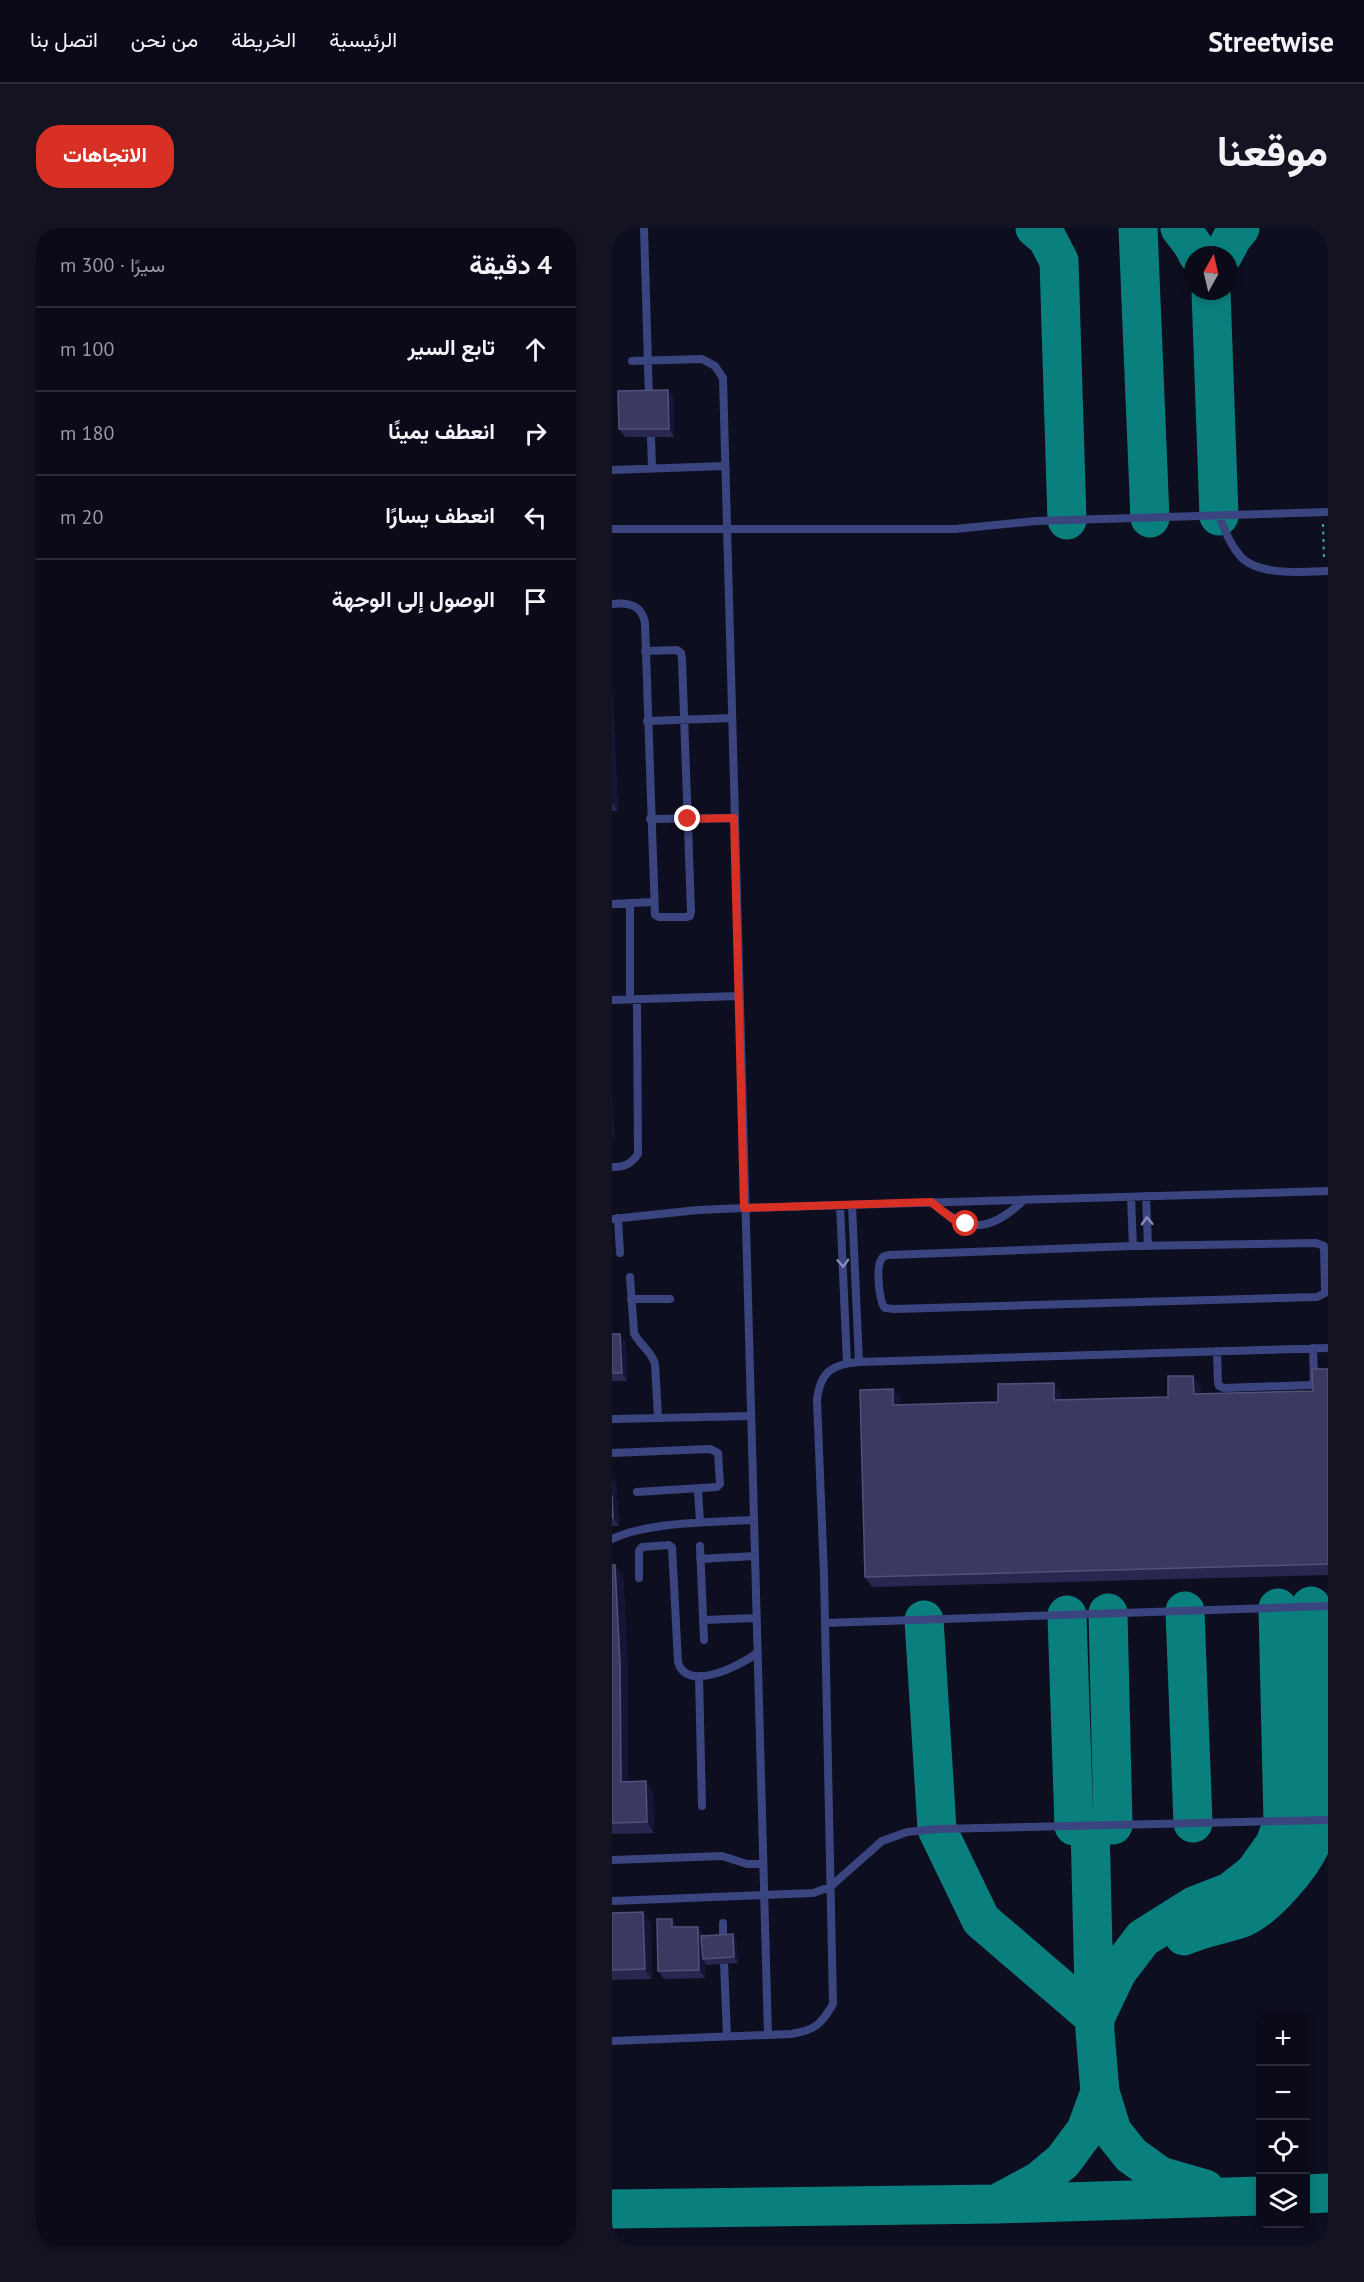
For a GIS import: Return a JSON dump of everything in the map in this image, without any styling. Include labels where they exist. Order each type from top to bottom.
[{"type":"lane","points":[[644,228],[649,399]]},
{"type":"lane","points":[[632,361],[702,359],[715,366],[723,378],[725,528],[768,2035]]},
{"type":"lane","points":[[651,437],[652,468]]},
{"type":"lane","points":[[612,470],[724,466]]},
{"type":"lane","points":[[612,529],[955,529],[1036,521],[1325,512]]},
{"type":"lane","points":[[1219,516],[1231,543],[1243,559],[1267,570],[1300,573],[1326,571]]},
{"type":"lane","points":[[612,604],[630,604],[643,615],[654,913],[656,917],[687,917],[691,914],[681,653],[672,649],[645,651]]},
{"type":"lane","points":[[647,721],[731,718]]},
{"type":"lane","points":[[650,819],[734,818]]},
{"type":"lane","points":[[612,904],[653,902]]},
{"type":"lane","points":[[612,1167],[622,1167],[632,1162],[638,1154],[630,903]]},
{"type":"lane","points":[[612,1000],[739,996]]},
{"type":"lane","points":[[620,1253],[615,1218],[698,1210],[1328,1191]]},
{"type":"lane","points":[[1146,1196],[1148,1246]]},
{"type":"lane","points":[[1131,1197],[1132,1246]]},
{"type":"lane","points":[[931,1202],[954,1220],[979,1225],[1003,1218],[1024,1200]]},
{"type":"lane","points":[[852,1204],[859,1362]]},
{"type":"lane","points":[[840,1205],[847,1363]]},
{"type":"lane","points":[[1320,1244],[1324,1246],[1325,1293],[1317,1297],[894,1309],[885,1308],[880,1300],[879,1263],[884,1256],[1132,1246],[1320,1244]]},
{"type":"lane","points":[[630,1277],[634,1333],[637,1340],[653,1356],[655,1364],[658,1418]]},
{"type":"lane","points":[[631,1299],[670,1299]]},
{"type":"lane","points":[[1217,1351],[1219,1386],[1234,1387],[1311,1384],[1314,1380],[1313,1348]]},
{"type":"lane","points":[[612,2041],[768,2035],[809,2031],[824,2020],[833,2004],[818,1394],[824,1376],[835,1366],[859,1362],[1328,1348]]},
{"type":"lane","points":[[612,1419],[751,1416]]},
{"type":"lane","points":[[612,1453],[715,1450],[720,1458],[720,1484],[712,1488],[637,1492]]},
{"type":"lane","points":[[698,1489],[700,1522]]},
{"type":"lane","points":[[612,1539],[635,1531],[700,1522],[753,1520]]},
{"type":"lane","points":[[639,1578],[639,1551],[642,1547],[669,1545],[672,1547],[678,1662],[685,1674],[699,1676],[730,1669],[757,1653]]},
{"type":"lane","points":[[700,1546],[704,1640]]},
{"type":"lane","points":[[700,1559],[755,1556]]},
{"type":"lane","points":[[825,1623],[1328,1606]]},
{"type":"lane","points":[[703,1620],[756,1618]]},
{"type":"lane","points":[[699,1676],[702,1806]]},
{"type":"lane","points":[[612,1901],[763,1897],[813,1893],[830,1887],[882,1841],[907,1832],[937,1829],[1328,1820]]},
{"type":"lane","points":[[612,1860],[722,1856],[747,1864],[763,1864]]},
{"type":"lane","points":[[723,1923],[723,1940]]},
{"type":"lane","points":[[724,1963],[727,2036]]},
{"type":"path","points":[[1325,512],[1326,571]]},
{"type":"building","points":[[668,390],[669,429],[619,429],[618,391]]},
{"type":"building","points":[[612,1334],[620,1334],[622,1373],[612,1373]]},
{"type":"building","points":[[1312,1369],[1328,1369],[1328,1564],[865,1577],[860,1390],[893,1389],[893,1405],[998,1402],[998,1384],[1054,1383],[1054,1400],[1168,1397],[1168,1376],[1193,1376],[1194,1394],[1313,1391]]},
{"type":"building","points":[[612,1565],[615,1565],[620,1662],[621,1782],[646,1781],[647,1822],[612,1823]]},
{"type":"building","points":[[643,1912],[645,1969],[612,1970],[612,1913]]},
{"type":"building","points":[[657,1919],[672,1919],[672,1927],[698,1927],[699,1970],[658,1971]]},
{"type":"building","points":[[733,1934],[734,1957],[703,1959],[701,1936]]},
{"type":"taxiway","points":[[1035,228],[1047,238],[1059,261],[1067,520]]},
{"type":"taxiway","points":[[1138,228],[1150,518]]},
{"type":"taxiway","points":[[1180,228],[1194,246]]},
{"type":"taxiway","points":[[1228,246],[1240,228]]},
{"type":"taxiway","points":[[1211,300],[1219,516]]},
{"type":"taxiway","points":[[1184,1936],[1252,1913],[1273,1895],[1293,1872],[1313,1839],[1317,1821],[1311,1606]]},
{"type":"taxiway","points":[[924,1620],[937,1829],[981,1920],[1095,2018],[1117,1972],[1143,1938],[1194,1906],[1230,1892],[1254,1873],[1275,1844],[1283,1821],[1278,1608]]},
{"type":"taxiway","points":[[1185,1611],[1193,1823]]},
{"type":"taxiway","points":[[1108,1613],[1113,1825]]},
{"type":"taxiway","points":[[1067,1615],[1074,1826]]},
{"type":"taxiway","points":[[1000,2202],[1039,2181],[1063,2161],[1086,2130],[1100,2092],[1095,2032],[1090,1826]]},
{"type":"taxiway","points":[[1100,2092],[1112,2131],[1131,2155],[1160,2176],[1205,2189]]},
{"type":"taxiway","points":[[1310,2194],[1328,2193]]},
{"type":"taxiway","points":[[612,2209],[997,2204],[1256,2196]]},
{"type":"route","points":[[688,819],[734,818],[744,1208],[931,1202],[954,1220],[966,1224]]}]
